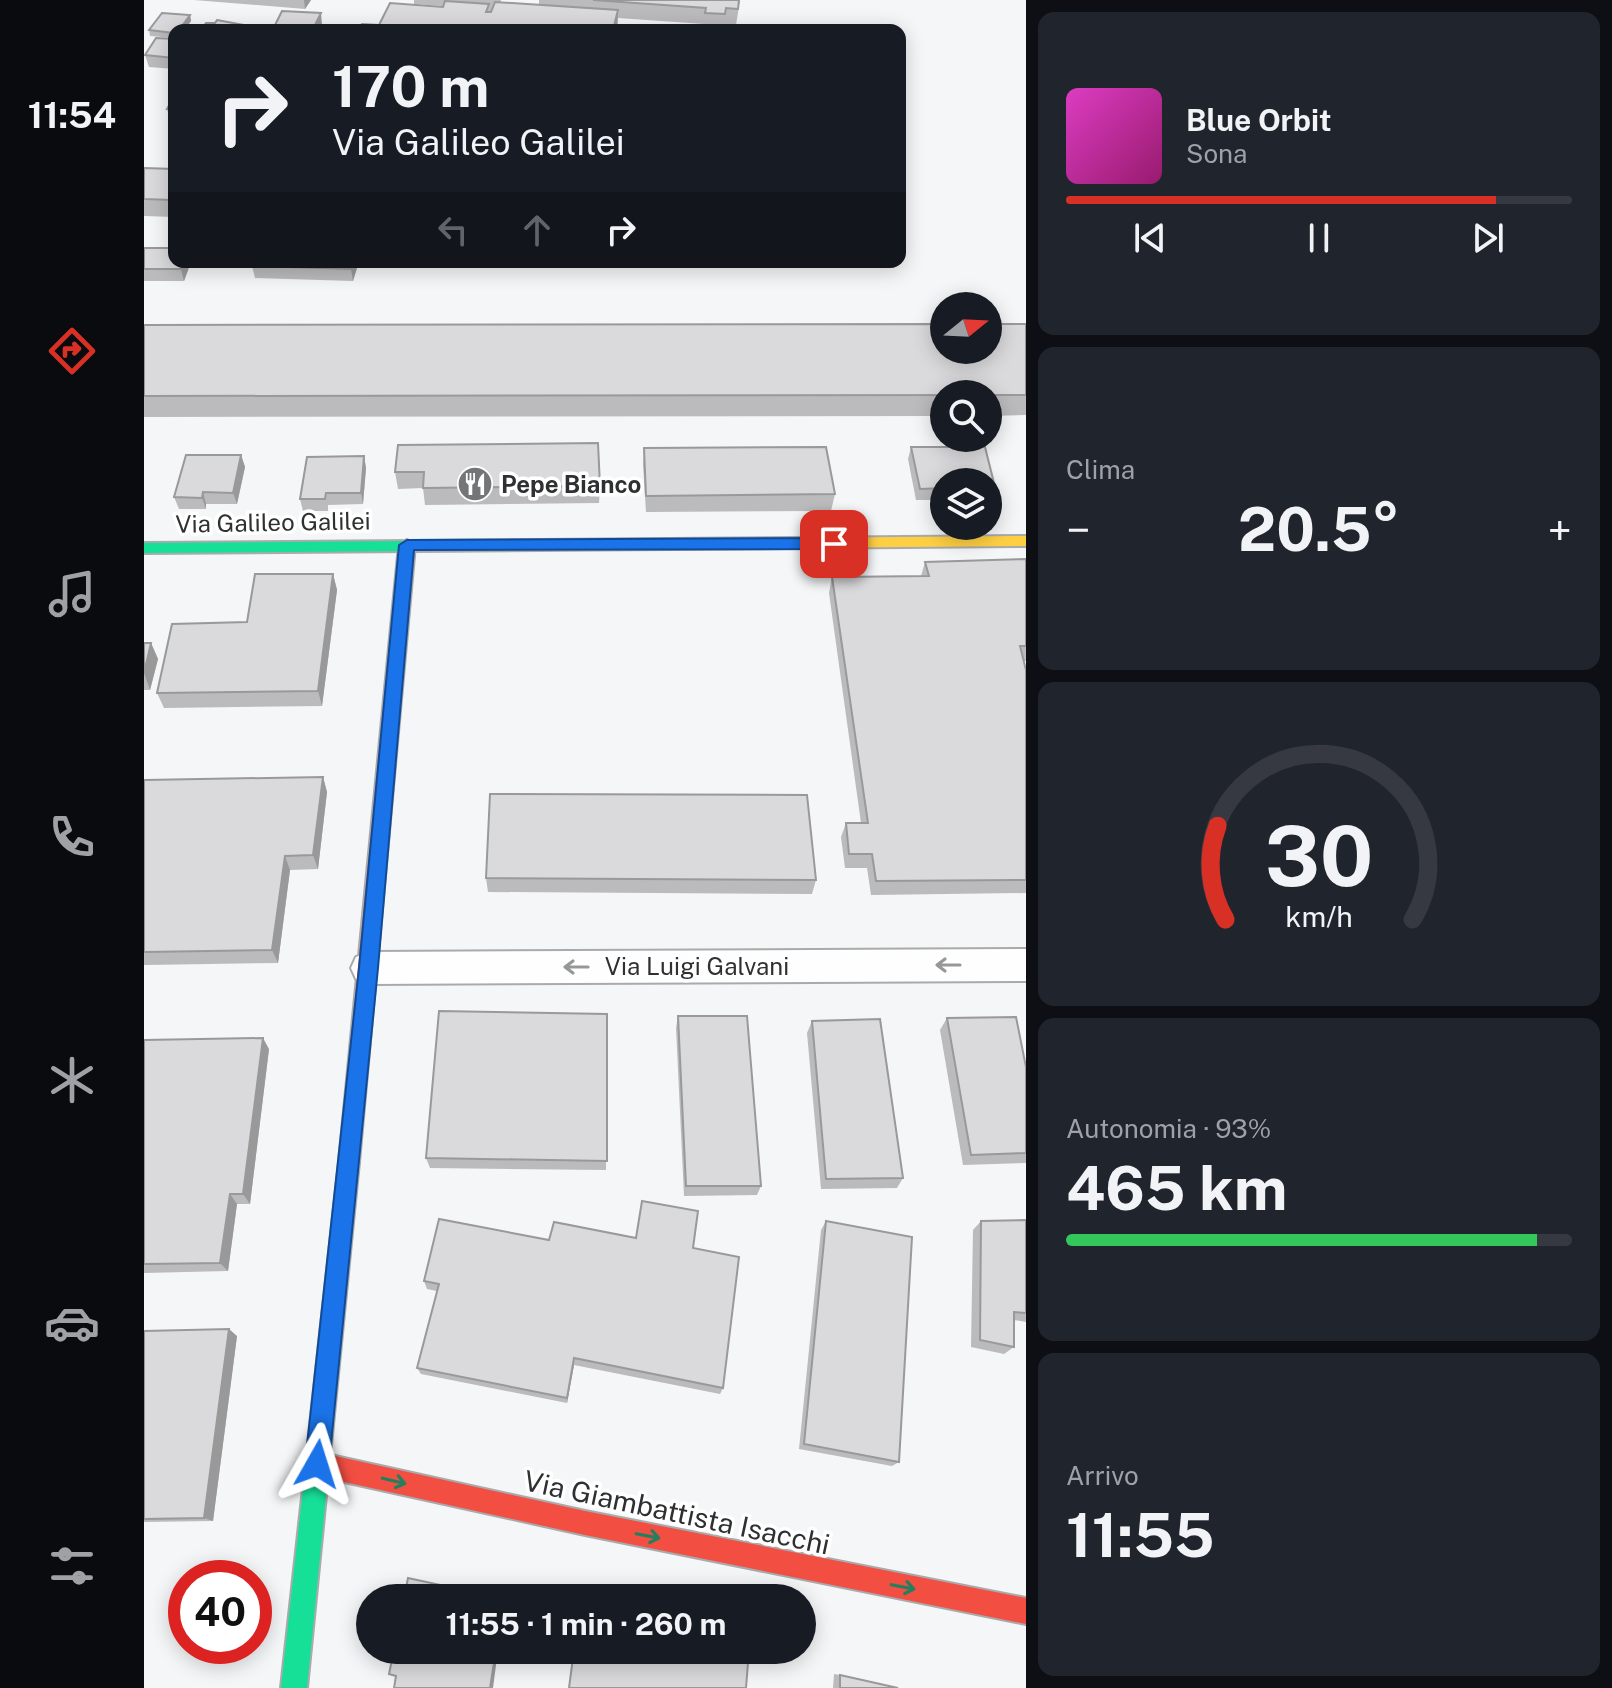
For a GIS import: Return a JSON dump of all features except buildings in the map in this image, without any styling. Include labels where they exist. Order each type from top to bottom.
[{"type":"street","name":"Via Galileo Galilei","points":[[144,548],[1026,541]]},
{"type":"street","points":[[294,1688],[369,968],[407,545]]},
{"type":"street","name":"Via Luigi Galvani","points":[[369,968],[1026,965]]},
{"type":"street","name":"Via Giambattista Isacchi","points":[[317,1464],[600,1526],[1026,1611]]},
{"type":"traffic: fast","points":[[144,548],[539,545]]},
{"type":"traffic: fast","points":[[294,1688],[349,1162]]},
{"type":"traffic: slow","points":[[539,545],[1026,541]]},
{"type":"traffic: jam","points":[[349,1162],[407,545]]},
{"type":"traffic: jam","points":[[317,1464],[585,1523],[1026,1611]]},
{"type":"place","name":"Pepe Bianco","points":[[475,484]]},
{"type":"route","points":[[317,1464],[369,968],[407,545],[834,544]]}]
